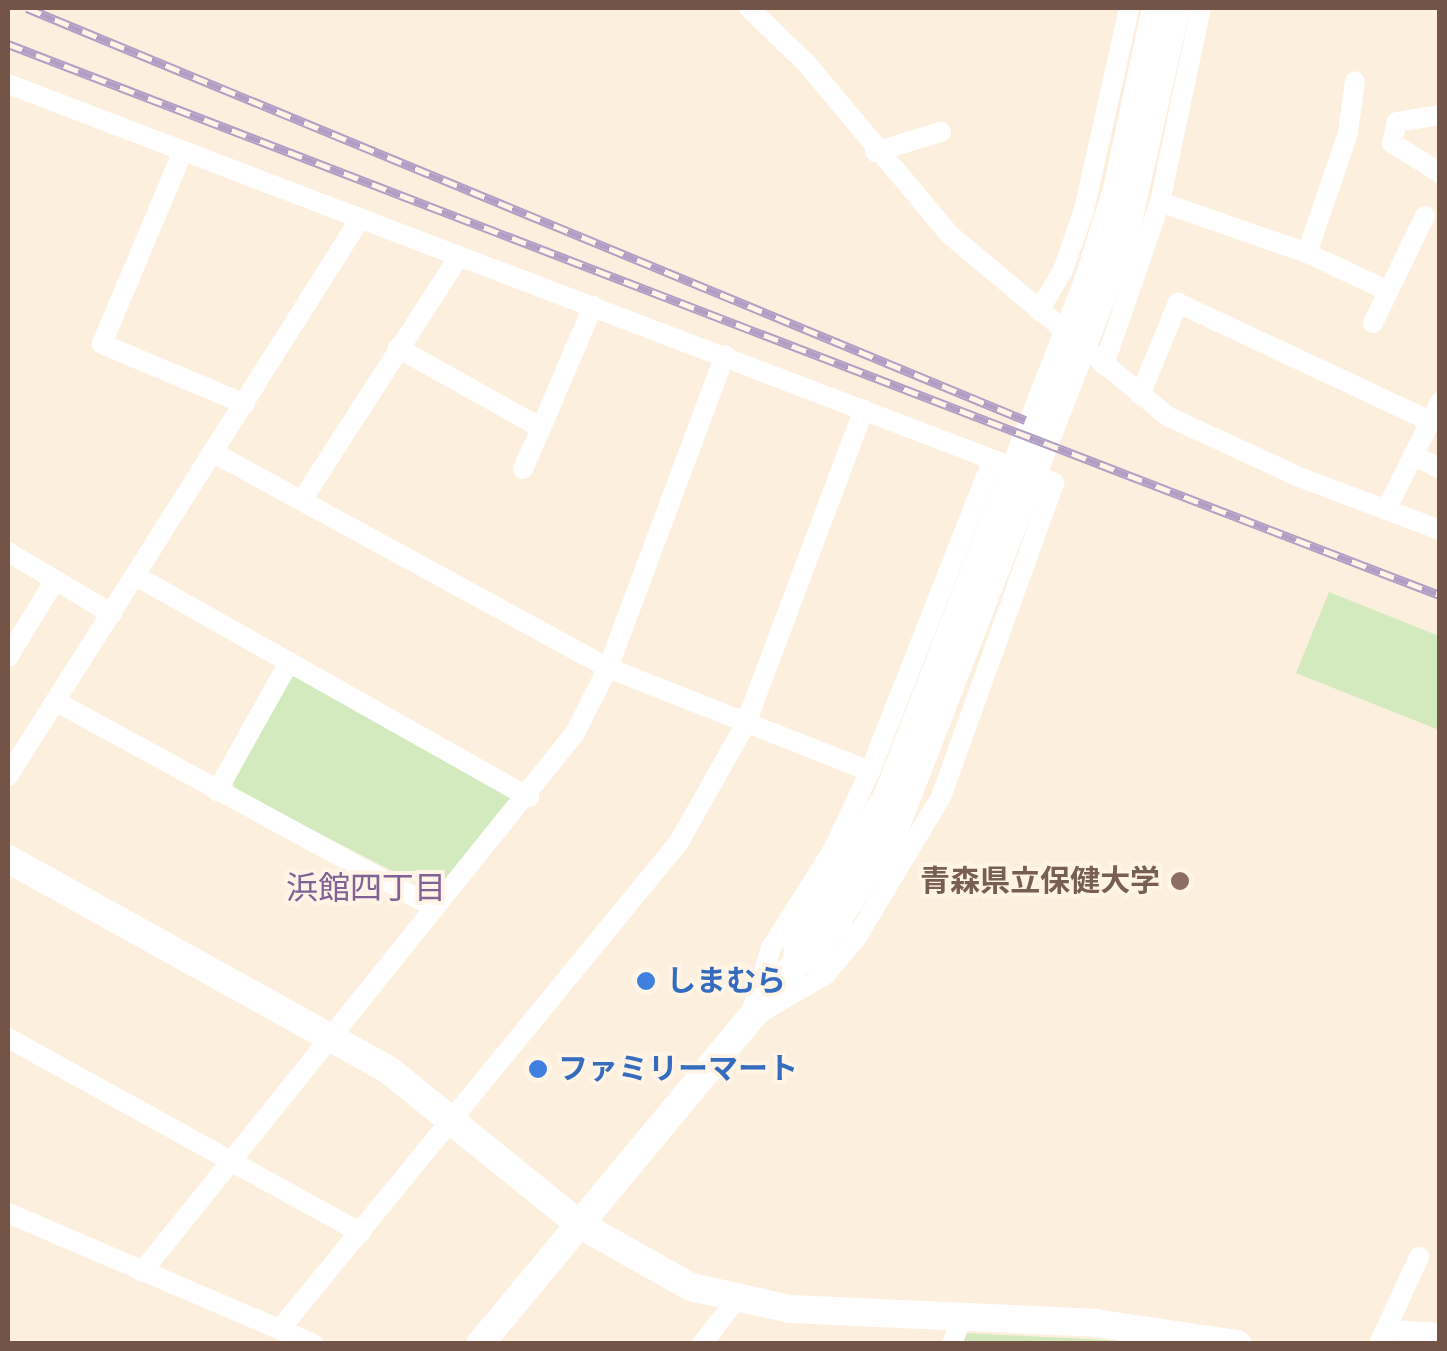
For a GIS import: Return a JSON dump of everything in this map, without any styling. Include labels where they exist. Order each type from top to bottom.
[{"type":"street","points":[[749,8],[807,64],[874,152],[950,235],[1140,395],[1200,433],[1440,530]]},
{"type":"street","points":[[1039,311],[1063,270],[1084,210],[1129,8]]},
{"type":"street","points":[[846,932],[846,894],[904,757],[1088,281],[1117,190],[1156,8]]},
{"type":"street","points":[[797,962],[798,945],[846,894],[923,765],[1124,240],[1176,8]]},
{"type":"street","points":[[1104,365],[1160,202],[1202,8]]},
{"type":"street","points":[[1308,253],[1348,134],[1355,81]]},
{"type":"street","points":[[8,84],[1054,483],[941,797],[846,932],[825,975],[749,1020]]},
{"type":"street","points":[[1440,115],[1397,122],[1392,144],[1440,173]]},
{"type":"street","points":[[874,152],[941,132]]},
{"type":"street","points":[[184,152],[102,344],[246,404]]},
{"type":"street","points":[[1160,202],[1308,253],[1388,291]]},
{"type":"street","points":[[1373,323],[1425,216]]},
{"type":"street","points":[[8,776],[360,220]]},
{"type":"street","points":[[302,500],[459,256]]},
{"type":"street","points":[[1140,395],[1178,302],[1435,411],[1386,510]]},
{"type":"street","points":[[523,469],[593,306]]},
{"type":"street","points":[[398,348],[540,428]]},
{"type":"street","points":[[142,1272],[434,908],[529,796],[575,733],[608,668],[725,355]]},
{"type":"street","points":[[280,1329],[680,842],[746,722],[864,408]]},
{"type":"street","points":[[214,453],[608,668],[870,771]]},
{"type":"street","points":[[1413,455],[1440,469]]},
{"type":"street","points":[[749,1020],[771,948],[834,850],[870,771],[993,459]]},
{"type":"street","points":[[8,552],[112,614]]},
{"type":"street","points":[[136,576],[529,796]]},
{"type":"street","points":[[8,657],[55,580]]},
{"type":"street","points":[[218,790],[289,662]]},
{"type":"street","points":[[55,701],[434,908]]},
{"type":"street","points":[[8,858],[332,1036],[456,1118],[579,1224],[660,1274],[735,1301],[963,1316],[1221,1342]]},
{"type":"street","points":[[480,1344],[797,962],[846,932]]},
{"type":"street","points":[[8,1038],[361,1232]]},
{"type":"street","points":[[8,1212],[314,1344]]},
{"type":"street","points":[[1419,1256],[1382,1337],[1440,1333]]},
{"type":"street","points":[[702,1344],[735,1301]]},
{"type":"street","points":[[952,1344],[963,1316]]},
{"type":"green space","points":[[1329,592],[1439,636],[1439,730],[1296,673]]},
{"type":"green space","points":[[296,676],[509,794],[511,803],[437,894],[235,790],[232,779],[288,678]]},
{"type":"green space","points":[[965,1333],[1146,1342],[1153,1344],[961,1344]]},
{"type":"railway","points":[[27,8],[1025,420]]},
{"type":"railway","points":[[8,44],[1440,595]]},
{"type":"place","name":"青森県立保健大学","points":[[1180,881]]},
{"type":"place","name":"しまむら","points":[[646,981]]},
{"type":"place","name":"ファミリーマート","points":[[538,1069]]},
{"type":"district","name":"浜館四丁目","points":[[366,889]]}]
